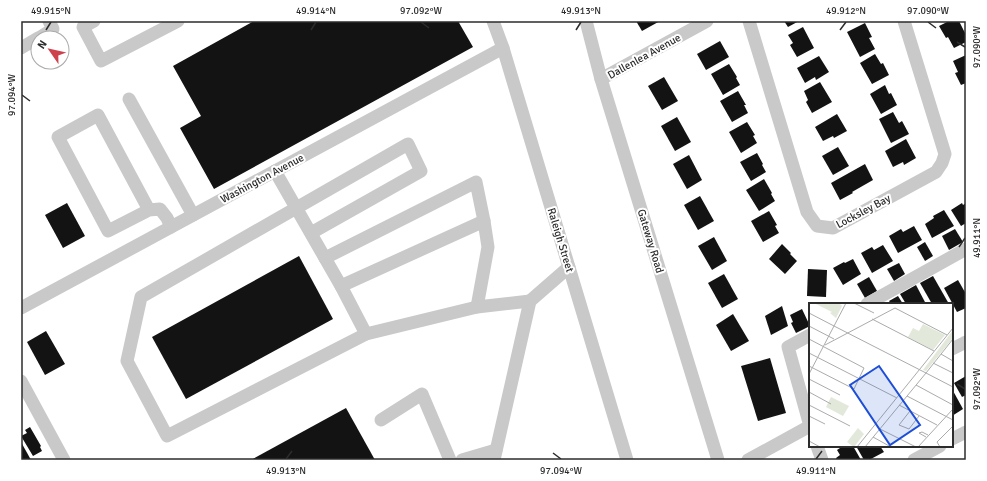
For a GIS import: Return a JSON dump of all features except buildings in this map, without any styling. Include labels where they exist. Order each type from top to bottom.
[{"type":"street","points":[[49,21],[53,29],[51,30]]},
{"type":"street","points":[[94,21],[83,27],[101,61],[178,21]]},
{"type":"street","name":"Raleigh Street","points":[[493,21],[503,48],[627,460]]},
{"type":"street","name":"Gateway Road","points":[[586,21],[601,79],[718,460]]},
{"type":"street","name":"Dallenlea Avenue","points":[[601,79],[686,26],[707,21]]},
{"type":"street","name":"Locksley Bay","points":[[749,21],[807,212],[817,226],[833,228],[936,172],[942,163],[945,154],[904,21]]},
{"type":"street","points":[[21,48],[30,43]]},
{"type":"street","name":"Washington Avenue","points":[[21,308],[503,48]]},
{"type":"street","points":[[129,99],[193,215]]},
{"type":"street","points":[[149,210],[98,115],[58,137],[108,231],[149,210],[160,210],[171,227]]},
{"type":"street","points":[[311,233],[422,171],[408,144],[297,209],[141,297],[127,361],[167,436],[366,334],[476,307],[530,302],[569,268]]},
{"type":"street","points":[[275,171],[341,286],[366,334]]},
{"type":"street","points":[[325,258],[476,182],[488,247],[476,307]]},
{"type":"street","points":[[341,286],[484,221]]},
{"type":"street","points":[[869,303],[966,250]]},
{"type":"street","points":[[462,460],[495,455],[530,302]]},
{"type":"street","points":[[809,336],[788,347],[809,422]]},
{"type":"street","points":[[953,348],[966,342]]},
{"type":"street","points":[[21,381],[25,399],[64,460]]},
{"type":"street","points":[[381,420],[422,394],[450,460]]},
{"type":"street","points":[[748,460],[809,427]]},
{"type":"street","points":[[953,438],[966,432]]},
{"type":"street","points":[[817,447],[822,460]]},
{"type":"street","points":[[914,460],[938,447]]}]
